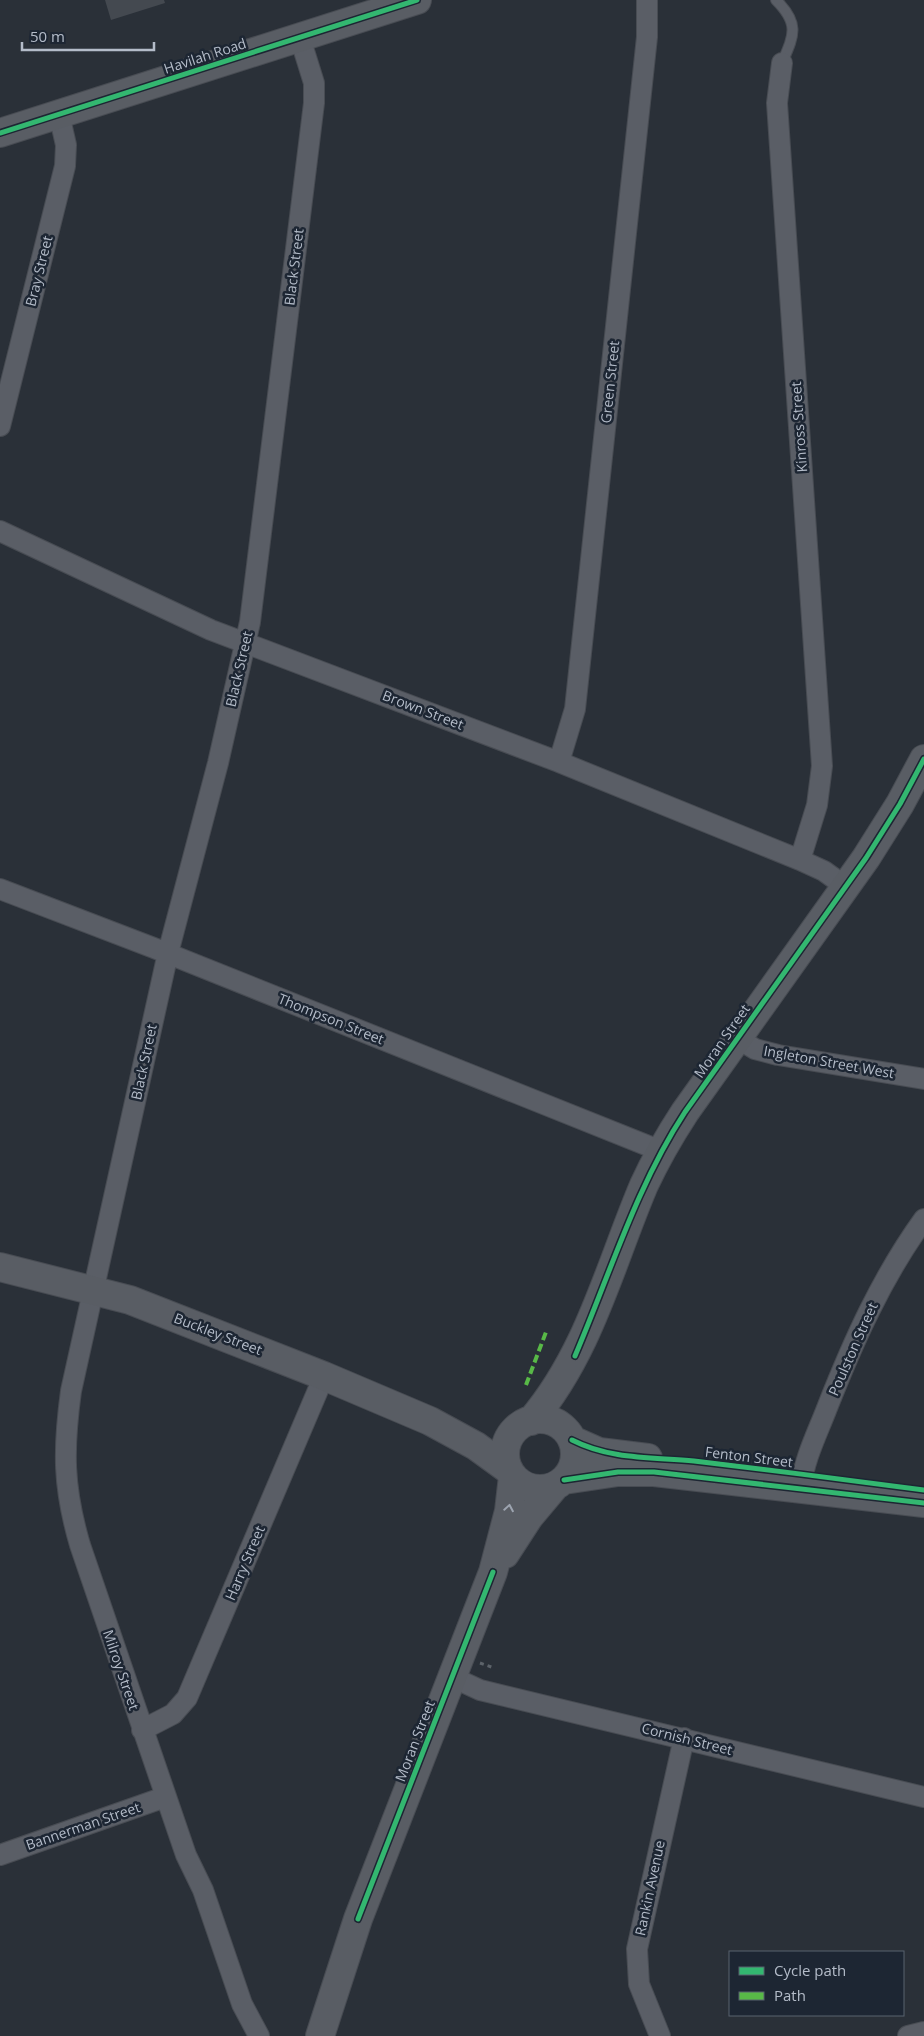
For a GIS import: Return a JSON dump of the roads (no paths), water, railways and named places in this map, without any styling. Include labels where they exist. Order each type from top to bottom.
[{"type":"street","name":"Havilah Road","points":[[0,134],[417,0]]},
{"type":"street","name":"Green Street","points":[[559,762],[575,709],[645,57],[647,0]]},
{"type":"street","name":"Black Street","points":[[94,1290],[168,953],[218,763],[246,644],[314,103],[314,83],[300,38]]},
{"type":"street","name":"Kinross Street","points":[[782,63],[777,103],[822,766],[817,805],[800,860]]},
{"type":"street","name":"Bray Street","points":[[0,426],[65,166],[66,145],[59,114]]},
{"type":"street","name":"Brown Street","points":[[0,531],[246,644],[303,663],[559,762],[800,860],[824,871],[846,887]]},
{"type":"street","name":"Moran Street","points":[[523,1425],[544,1405],[575,1356],[642,1191],[661,1151],[737,1038],[846,887],[900,804],[924,759]]},
{"type":"street","name":"Thompson Street","points":[[0,889],[168,953],[661,1151]]},
{"type":"street","name":"Ingleton Street West","points":[[737,1038],[755,1049],[778,1055],[924,1079]]},
{"type":"street","name":"Poulston Street","points":[[802,1481],[831,1396],[864,1319],[898,1258],[924,1219]]},
{"type":"street","name":"Buckley Street","points":[[0,1267],[130,1300],[324,1376],[430,1420],[476,1446],[511,1473]]},
{"type":"street","name":"Milroy Street","points":[[94,1290],[68,1415],[64,1444],[67,1492],[80,1545],[165,1797],[186,1855],[203,1890],[242,2004],[259,2036]]},
{"type":"street","name":"Moran Street","points":[[569,1435],[569,1385],[575,1356]]},
{"type":"street","name":"Harry Street","points":[[142,1730],[173,1714],[187,1698],[324,1376]]},
{"type":"street","name":"Buckley Street","points":[[430,1420],[476,1429],[523,1425]]},
{"type":"street","points":[[549,1421],[569,1435],[574,1461],[560,1483],[544,1489],[533,1488],[522,1484],[511,1473],[506,1449],[523,1425],[549,1421]]},
{"type":"street","name":"Fenton Street","points":[[569,1435],[599,1452],[692,1461],[924,1503]]},
{"type":"street","name":"Fenton Street","points":[[560,1483],[618,1472],[654,1472],[924,1490]]},
{"type":"street","name":"Moran Street","points":[[320,2036],[358,1919],[493,1572],[509,1511],[511,1473]]},
{"type":"street","name":"Moran Street","points":[[493,1572],[529,1517],[560,1483]]},
{"type":"street","name":"Cornish Street","points":[[452,1677],[480,1690],[924,1797]]},
{"type":"street","name":"Rankin Avenue","points":[[660,2036],[639,1984],[638,1949],[684,1738]]},
{"type":"street","name":"Bannerman Street","points":[[0,1855],[165,1797]]},
{"type":"street","name":"Moran Street","points":[[302,2036],[358,1919]]},
{"type":"street","points":[[908,2036],[924,2032]]},
{"type":"lane","name":"Kinross Street","points":[[776,0],[786,9],[793,23],[792,40],[782,63]]}]
